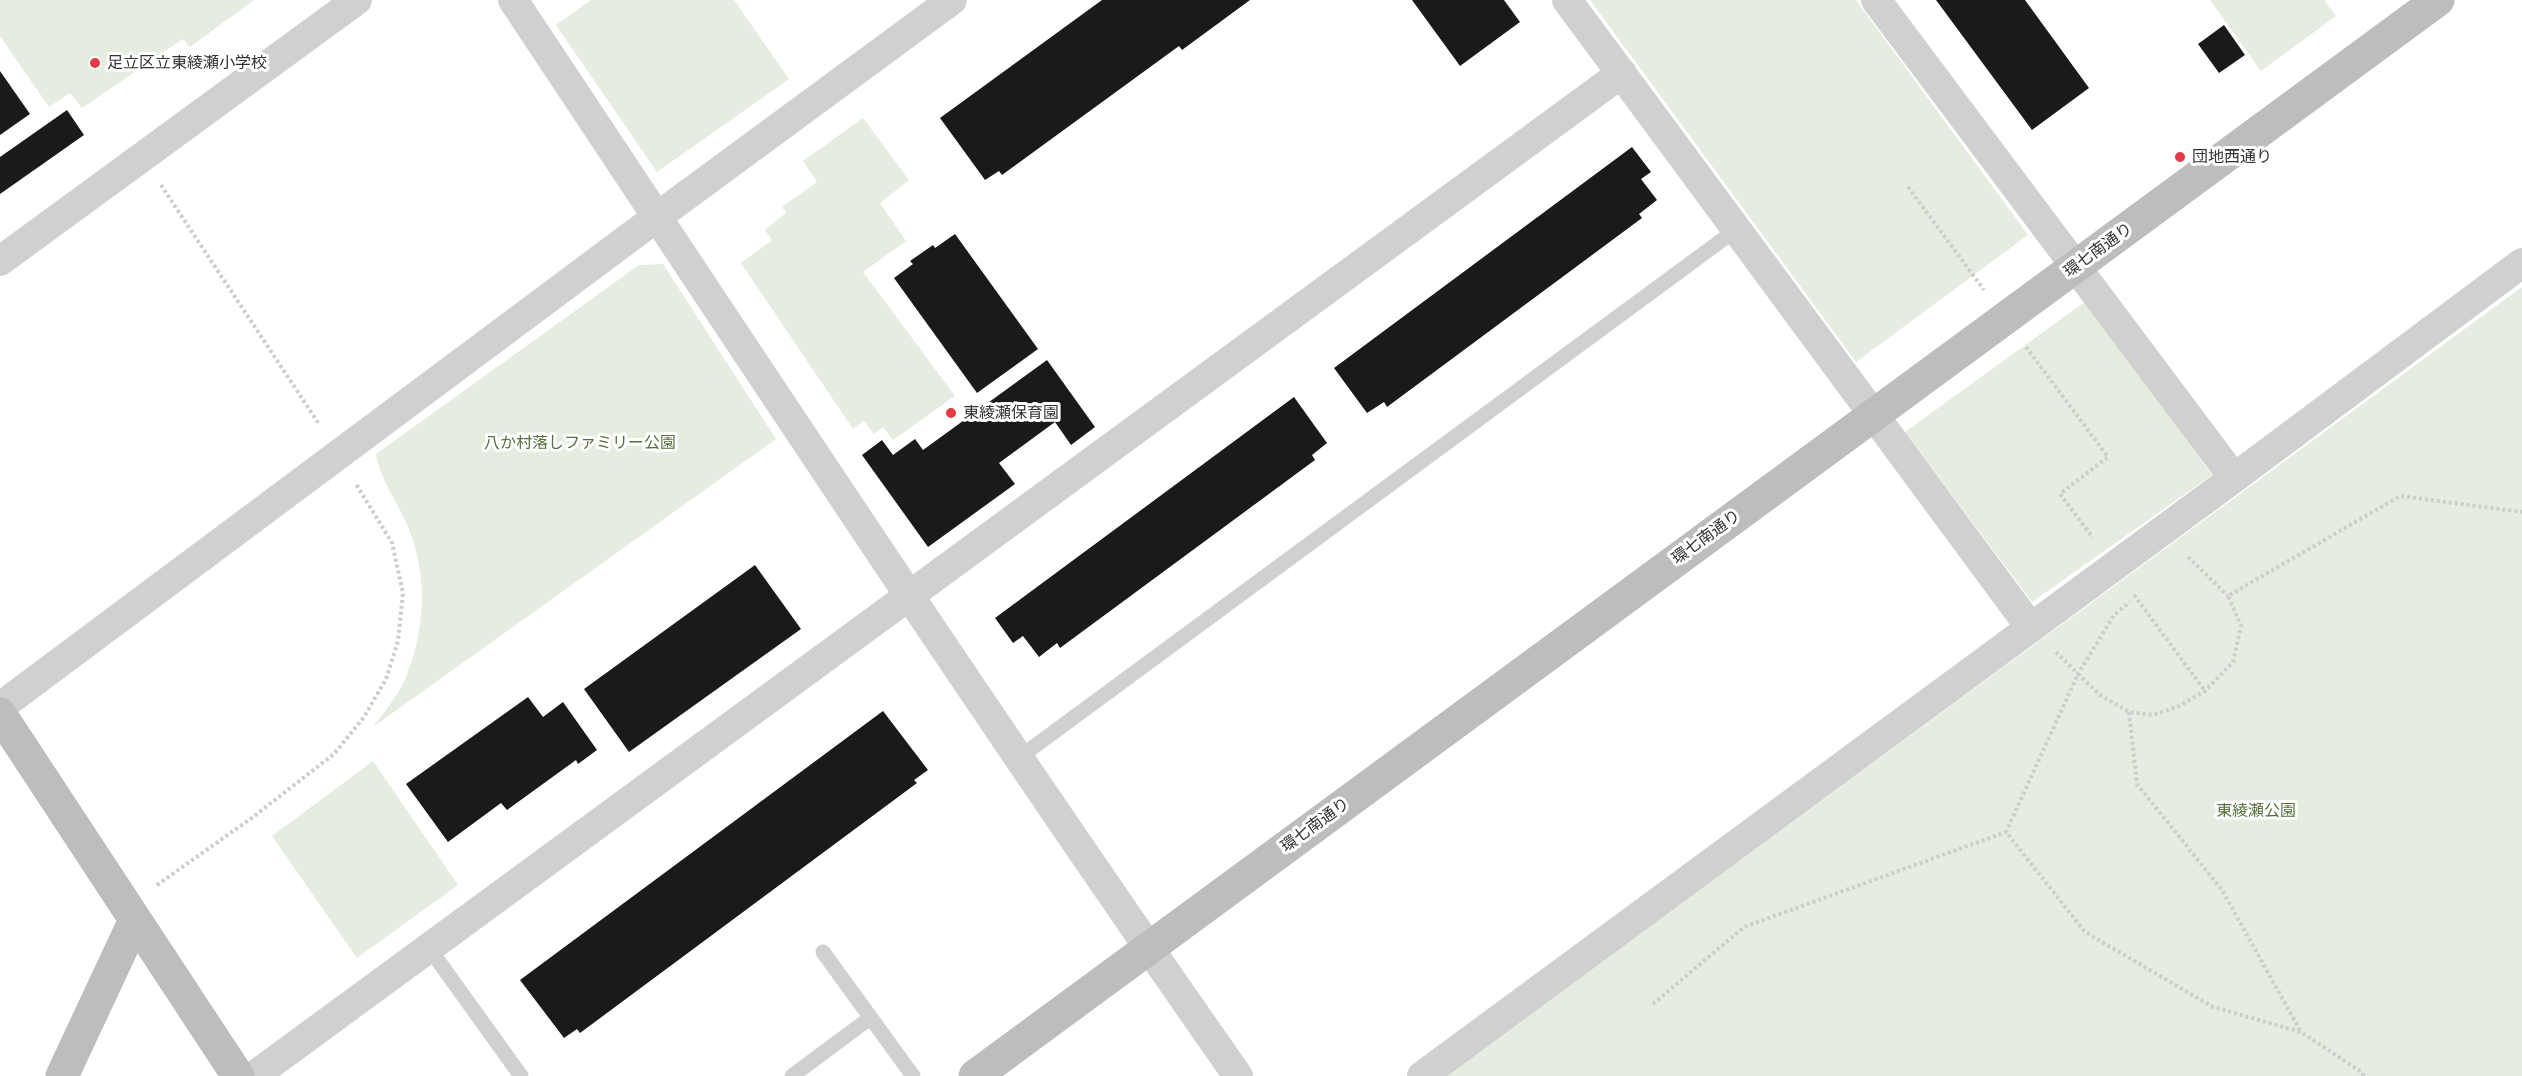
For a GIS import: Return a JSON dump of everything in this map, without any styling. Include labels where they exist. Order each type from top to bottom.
[{"type":"street","points":[[0,261],[357,0]]},
{"type":"street","points":[[513,0],[910,595],[1238,1076]]},
{"type":"street","points":[[0,707],[337,454],[952,0]]},
{"type":"street","points":[[1568,0],[2031,628]]},
{"type":"street","points":[[1876,0],[2234,478]]},
{"type":"street","name":"環七南通り","points":[[975,1076],[2438,0]]},
{"type":"street","points":[[254,1076],[1622,74]]},
{"type":"street","points":[[1422,1076],[2522,263]]},
{"type":"street","points":[[0,714],[237,1076]]},
{"type":"street","points":[[62,1076],[131,913]]},
{"type":"lane","points":[[1020,757],[1737,229]]},
{"type":"lane","points":[[429,948],[521,1076]]},
{"type":"lane","points":[[823,952],[914,1076]]},
{"type":"lane","points":[[792,1076],[870,1018]]},
{"type":"path","points":[[131,913],[334,754],[364,717],[386,679],[398,641],[403,593],[392,543],[337,454],[142,156]]},
{"type":"path","points":[[1908,187],[1988,295]]},
{"type":"path","points":[[2023,343],[2108,457],[2060,494],[2095,541]]},
{"type":"path","points":[[2229,596],[2400,496],[2522,512]]},
{"type":"path","points":[[2031,628],[2100,695],[2129,712],[2153,715],[2179,706],[2205,691],[2233,662],[2241,626],[2229,596],[2188,558],[2165,528]]},
{"type":"path","points":[[2130,589],[2205,691]]},
{"type":"path","points":[[1653,1004],[1744,927],[2006,832],[2078,674],[2114,615],[2142,594]]},
{"type":"path","points":[[2129,712],[2137,784],[2222,890],[2301,1032]]},
{"type":"path","points":[[2006,832],[2085,932],[2212,1007],[2301,1032],[2363,1073],[2363,1076]]},
{"type":"green space","points":[[0,0],[254,0],[190,47],[183,39],[82,108],[70,93],[49,107],[0,36]]},
{"type":"green space","points":[[591,0],[734,0],[789,79],[657,172],[556,25]]},
{"type":"green space","points":[[1590,0],[1856,0],[2028,235],[1856,362]]},
{"type":"green space","points":[[2210,0],[2324,0],[2336,16],[2261,71]]},
{"type":"green space","points":[[863,118],[909,180],[880,203],[906,241],[863,272],[955,396],[893,440],[883,427],[874,434],[864,421],[853,429],[741,263],[772,240],[765,230],[787,212],[782,207],[817,182],[803,161]]},
{"type":"green space","name":"八か村落しファミリー公園","points":[[663,264],[776,439],[373,727],[395,697],[406,677],[417,641],[422,604],[415,548],[405,520],[386,484],[376,454],[639,265]]},
{"type":"green space","name":"東綾瀬公園","points":[[2522,287],[2522,1076],[1446,1076]]},
{"type":"green space","points":[[2086,301],[2212,475],[2032,602],[1905,432]]},
{"type":"green space","points":[[373,761],[458,885],[357,958],[272,836]]},
{"type":"building","points":[[1102,0],[1250,0],[1182,50],[1179,46],[1002,175],[999,171],[985,180],[940,118]]},
{"type":"building","points":[[1412,0],[1504,0],[1520,22],[1460,66]]},
{"type":"building","points":[[1936,0],[2025,0],[2089,88],[2032,130]]},
{"type":"building","points":[[2224,25],[2245,55],[2219,73],[2198,44]]},
{"type":"building","points":[[0,71],[30,114],[0,135]]},
{"type":"building","points":[[67,110],[84,135],[0,194],[0,157]]},
{"type":"building","points":[[1632,147],[1651,172],[1641,179],[1657,200],[1639,214],[1642,218],[1387,407],[1384,402],[1367,413],[1334,368]]},
{"type":"building","points":[[955,234],[1038,349],[977,393],[894,278],[913,264],[910,261],[933,245],[935,248]]},
{"type":"building","points":[[1047,360],[1095,427],[1071,445],[1055,422],[999,463],[1015,484],[928,547],[862,455],[882,440],[893,455],[915,439],[923,450]]},
{"type":"building","points":[[1294,397],[1327,443],[1312,455],[1315,460],[1060,648],[1057,643],[1039,657],[1023,636],[1013,643],[995,618]]},
{"type":"building","points":[[755,565],[801,629],[629,752],[584,689]]},
{"type":"building","points":[[528,697],[543,717],[563,702],[597,750],[578,764],[576,760],[507,810],[501,803],[448,842],[406,784]]},
{"type":"building","points":[[883,711],[928,770],[914,780],[917,783],[580,1033],[577,1029],[564,1038],[520,980]]},
{"type":"place","name":"足立区立東綾瀬小学校","points":[[95,63]]},
{"type":"place","name":"団地西通り","points":[[2180,157]]},
{"type":"place","name":"東綾瀬保育園","points":[[951,413]]}]
